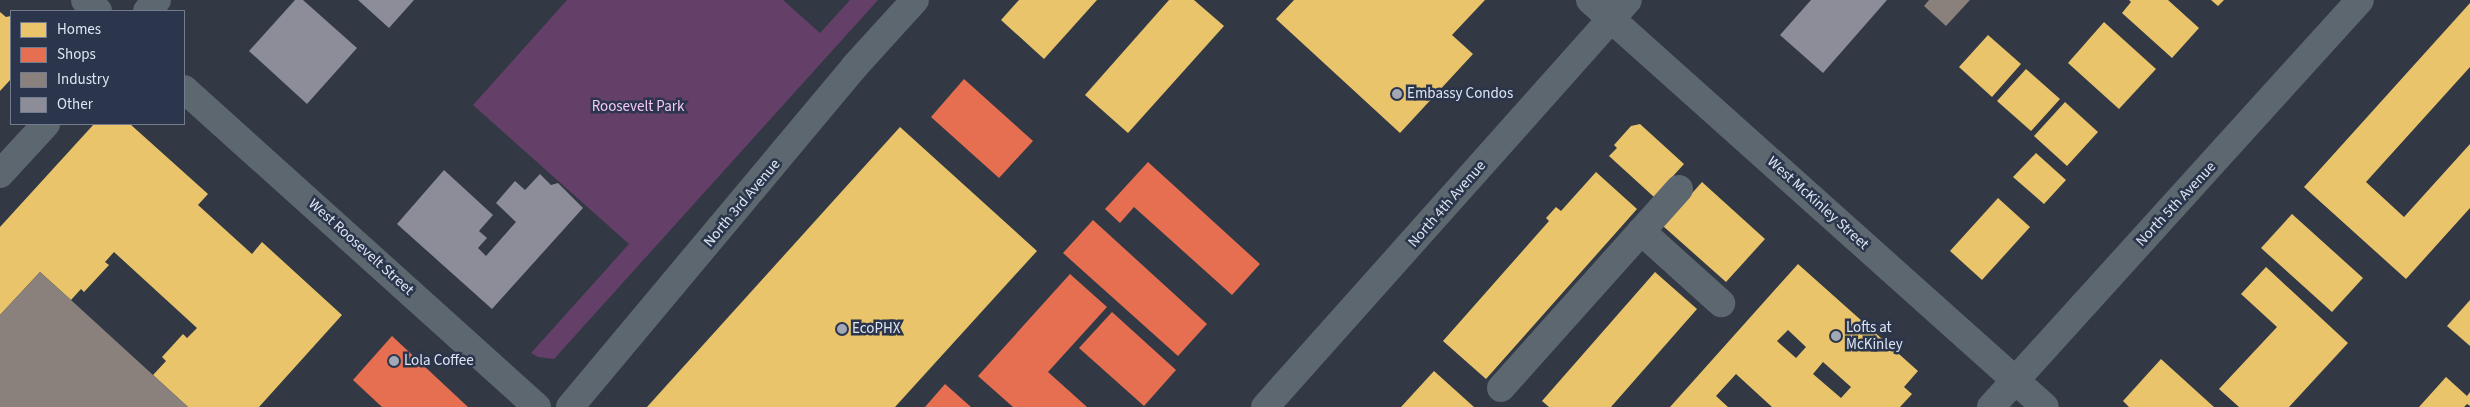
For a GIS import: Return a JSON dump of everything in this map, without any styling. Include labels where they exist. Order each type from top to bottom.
[{"type":"street","points":[[85,0],[97,10]]},
{"type":"street","points":[[148,10],[157,0]]},
{"type":"street","name":"North 3rd Avenue","points":[[570,407],[855,66],[915,0]]},
{"type":"street","name":"West McKinley Street","points":[[1590,0],[1619,9],[2046,407]]},
{"type":"street","name":"North 5th Avenue","points":[[1991,407],[2360,0]]},
{"type":"street","name":"North 4th Avenue","points":[[1265,407],[1619,9]]},
{"type":"street","name":"West Roosevelt Street","points":[[185,90],[537,407]]},
{"type":"street","points":[[0,174],[45,125]]},
{"type":"street","points":[[1501,388],[1679,189]]},
{"type":"street","points":[[1641,231],[1721,303]]},
{"type":"green space","name":"Roosevelt Park","points":[[567,0],[783,0],[820,33],[850,0],[878,0],[554,359],[538,357],[531,353],[629,244],[473,105]]},
{"type":"building: Homes","points":[[1019,0],[1097,0],[1044,59],[1001,20]]},
{"type":"building: Homes","points":[[1169,0],[1194,0],[1224,26],[1128,133],[1085,95]]},
{"type":"building: Homes","name":"Embassy Condos","points":[[1294,0],[1485,0],[1452,35],[1473,54],[1400,133],[1276,19]]},
{"type":"building: Homes","points":[[2129,0],[2168,0],[2199,28],[2172,58],[2122,13],[2131,2]]},
{"type":"building: Homes","points":[[2211,0],[2224,0],[2218,6]]},
{"type":"building: Homes","points":[[2470,3],[2470,67],[2366,182],[2404,217],[2470,144],[2470,208],[2406,279],[2304,187]]},
{"type":"building: Homes","points":[[0,12],[6,17],[10,16],[10,80],[0,91]]},
{"type":"building: Homes","points":[[2104,22],[2156,69],[2119,109],[2068,63]]},
{"type":"building: Homes","points":[[1988,35],[2021,64],[1992,97],[1959,67]]},
{"type":"building: Homes","points":[[2026,69],[2060,99],[2031,131],[1997,101]]},
{"type":"building: Homes","points":[[2065,102],[2098,132],[2067,166],[2034,136]]},
{"type":"building: Homes","points":[[1640,124],[1684,164],[1654,197],[1609,156],[1617,148],[1614,145],[1631,126]]},
{"type":"building: Homes","points":[[93,125],[131,125],[208,194],[198,205],[252,254],[262,242],[342,315],[259,407],[188,407],[153,375],[166,361],[162,357],[183,334],[187,338],[197,328],[114,252],[105,262],[109,265],[84,292],[81,289],[71,300],[40,272],[0,315],[0,227]]},
{"type":"building: Homes","name":"EcoPHX","points":[[900,127],[1037,251],[895,407],[647,407]]},
{"type":"building: Homes","points":[[2036,153],[2066,180],[2044,204],[2013,177]]},
{"type":"building: Homes","points":[[1596,172],[1637,209],[1486,379],[1443,341],[1549,221],[1546,218],[1556,207],[1561,211]]},
{"type":"building: Homes","points":[[1702,182],[1765,239],[1726,282],[1663,226]]},
{"type":"building: Homes","points":[[1998,198],[2030,227],[1982,280],[1950,251]]},
{"type":"building: Homes","points":[[2292,214],[2363,278],[2332,312],[2261,248]]},
{"type":"building: Homes","name":"Lofts at McKinley","points":[[1798,264],[1918,371],[1904,387],[1912,394],[1900,407],[1772,407],[1736,374],[1716,396],[1728,407],[1670,407]],"holes":[[[1788,330],[1806,347],[1796,358],[1777,341]],[[1823,362],[1851,387],[1841,398],[1813,374]]]},
{"type":"building: Homes","points":[[2266,267],[2348,343],[2289,407],[2239,407],[2219,389],[2277,327],[2241,294]]},
{"type":"building: Homes","points":[[1655,272],[1697,309],[1611,407],[1549,407],[1542,401]]},
{"type":"building: Homes","points":[[2470,300],[2470,346],[2447,326]]},
{"type":"building: Homes","points":[[2161,359],[2214,407],[2129,407],[2123,401]]},
{"type":"building: Homes","points":[[1434,371],[1474,407],[1401,407]]},
{"type":"building: Homes","points":[[2446,377],[2467,396],[2470,392],[2470,406],[2467,404],[2464,407],[2419,407]]},
{"type":"building: Shops","points":[[964,79],[1033,141],[999,178],[931,117]]},
{"type":"building: Shops","points":[[1148,162],[1260,264],[1232,295],[1134,207],[1120,223],[1105,209]]},
{"type":"building: Shops","points":[[1093,220],[1207,324],[1178,356],[1063,253]]},
{"type":"building: Shops","points":[[1070,274],[1107,307],[1048,372],[1087,407],[1013,407],[978,376]]},
{"type":"building: Shops","points":[[1112,312],[1176,370],[1144,406],[1079,348]]},
{"type":"building: Shops","points":[[392,336],[468,407],[382,407],[353,380]]},
{"type":"building: Shops","points":[[945,384],[971,407],[925,407]]},
{"type":"building: Industry","points":[[1929,0],[1970,0],[1946,26],[1924,6]]},
{"type":"building: Industry","points":[[40,272],[188,407],[0,407],[0,315]]},
{"type":"building: Other","points":[[295,0],[303,0],[357,48],[307,104],[249,51]]},
{"type":"building: Other","points":[[358,0],[414,0],[389,28]]},
{"type":"building: Other","points":[[1811,0],[1887,0],[1823,73],[1780,35]]},
{"type":"building: Other","points":[[444,170],[493,215],[479,231],[487,238],[478,248],[486,256],[516,222],[496,203],[515,181],[525,190],[540,174],[551,185],[558,183],[583,208],[492,309],[397,224]]},
{"type":"place","name":"Embassy Condos","points":[[1397,94]]},
{"type":"place","name":"EcoPHX","points":[[842,329]]},
{"type":"place","name":"Lofts at McKinley","points":[[1836,336]]},
{"type":"place","name":"Lola Coffee","points":[[394,361]]}]
